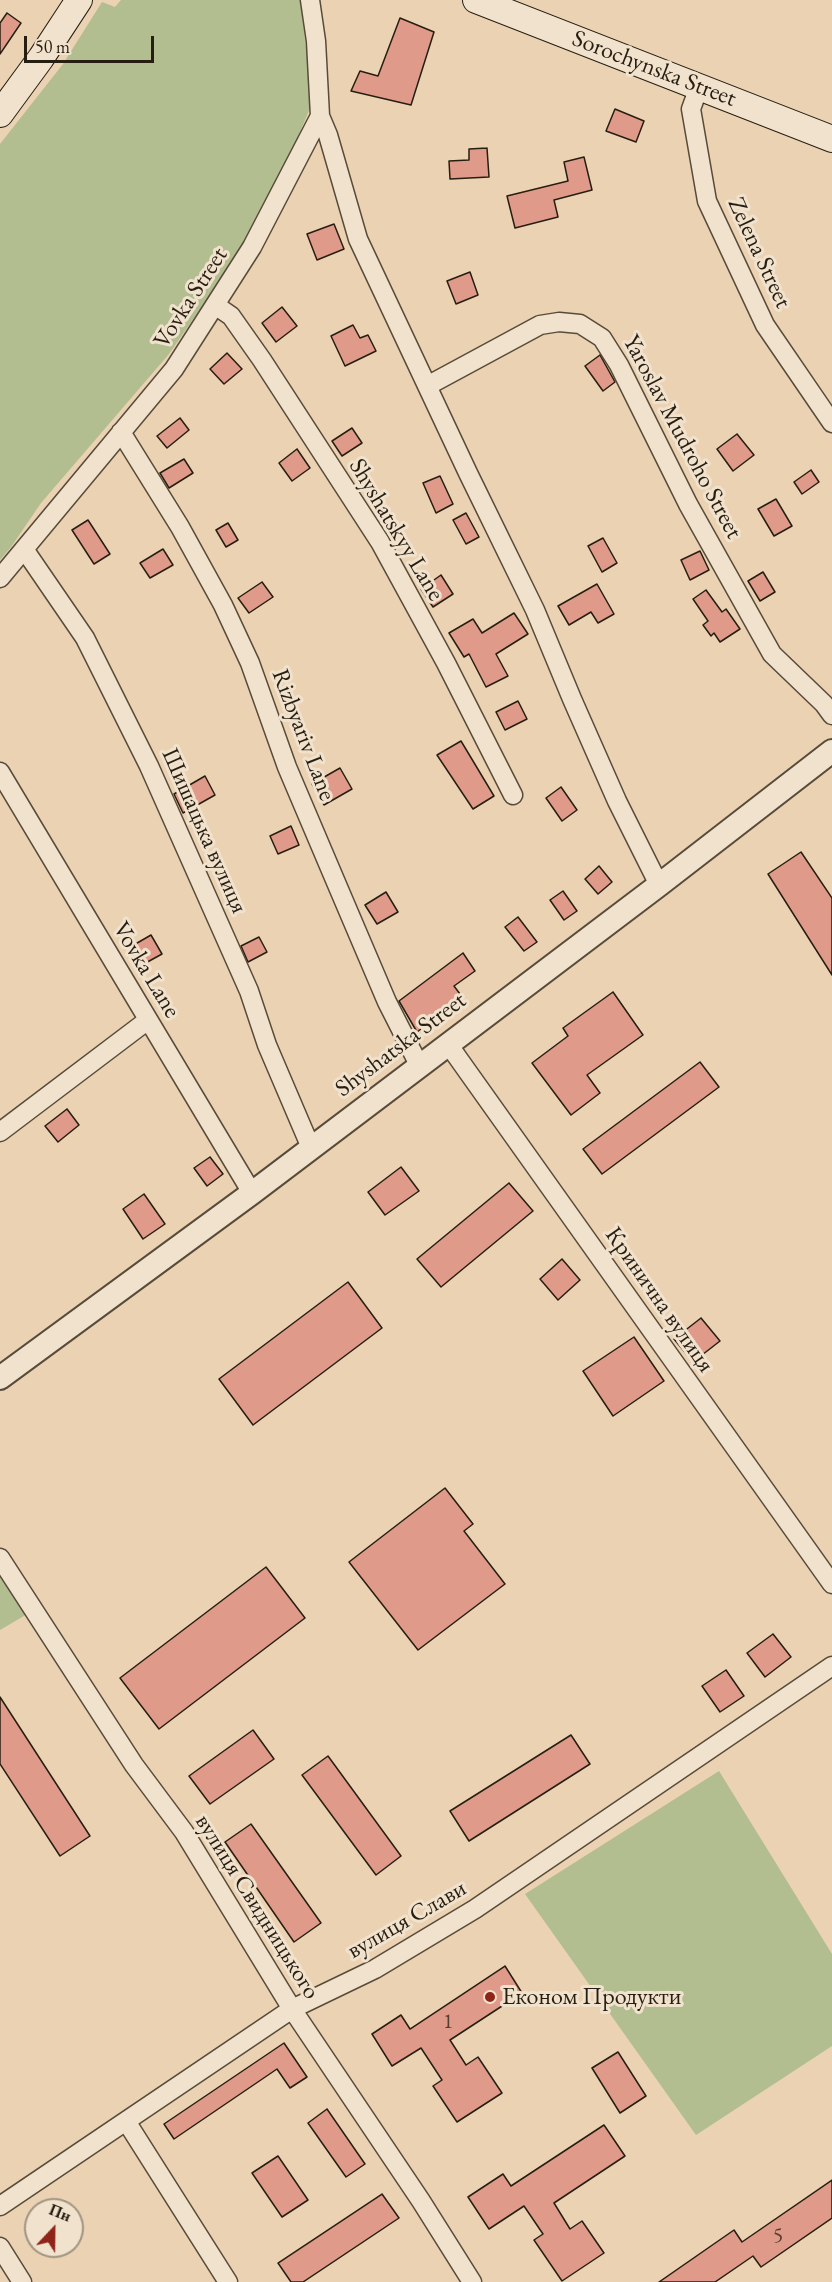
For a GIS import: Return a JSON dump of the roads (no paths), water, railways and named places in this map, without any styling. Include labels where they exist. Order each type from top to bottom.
[{"type":"main road","points":[[0,114],[41,58],[79,0]]},
{"type":"main road","name":"Sorochynska Street","points":[[476,0],[832,139]]},
{"type":"street","points":[[310,0],[316,41],[320,116],[328,135],[358,239],[535,610],[603,770],[659,885]]},
{"type":"street","name":"Zelena Street","points":[[699,87],[691,109],[707,201],[765,325],[832,423]]},
{"type":"street","name":"Vovka Street","points":[[0,578],[174,369],[252,247],[320,116]]},
{"type":"street","name":"Shyshatskyy Lane","points":[[215,305],[231,316],[380,542],[446,663],[513,795]]},
{"type":"street","name":"Yaroslav Mudroho Street","points":[[427,386],[540,325],[559,322],[580,324],[602,338],[619,364],[688,504],[772,654],[824,704],[832,715]]},
{"type":"street","name":"Rizbyariv Lane","points":[[121,432],[180,528],[223,605],[250,663],[287,767],[330,869],[387,1002],[419,1065]]},
{"type":"street","name":"Шишацька вулиця","points":[[24,549],[85,638],[149,766],[249,991],[267,1046],[311,1148]]},
{"type":"street","name":"Shyshatska Street","points":[[0,1378],[252,1193],[832,751]]},
{"type":"street","name":"Vovka Lane","points":[[0,772],[252,1193]]},
{"type":"street","points":[[0,1132],[148,1020]]},
{"type":"street","name":"Кринична вулиця","points":[[448,1044],[832,1584]]},
{"type":"street","name":"вулиця Свидницького","points":[[0,1558],[134,1765],[184,1833],[292,2009],[421,2201],[472,2282]]},
{"type":"street","name":"вулиця Слави","points":[[0,2206],[292,2009],[375,1969],[475,1909],[832,1666]]},
{"type":"street","points":[[126,2121],[228,2282]]},
{"type":"street","points":[[0,2247],[22,2282]]},
{"type":"place","name":"Економ Продукти","points":[[490,1997]]}]
